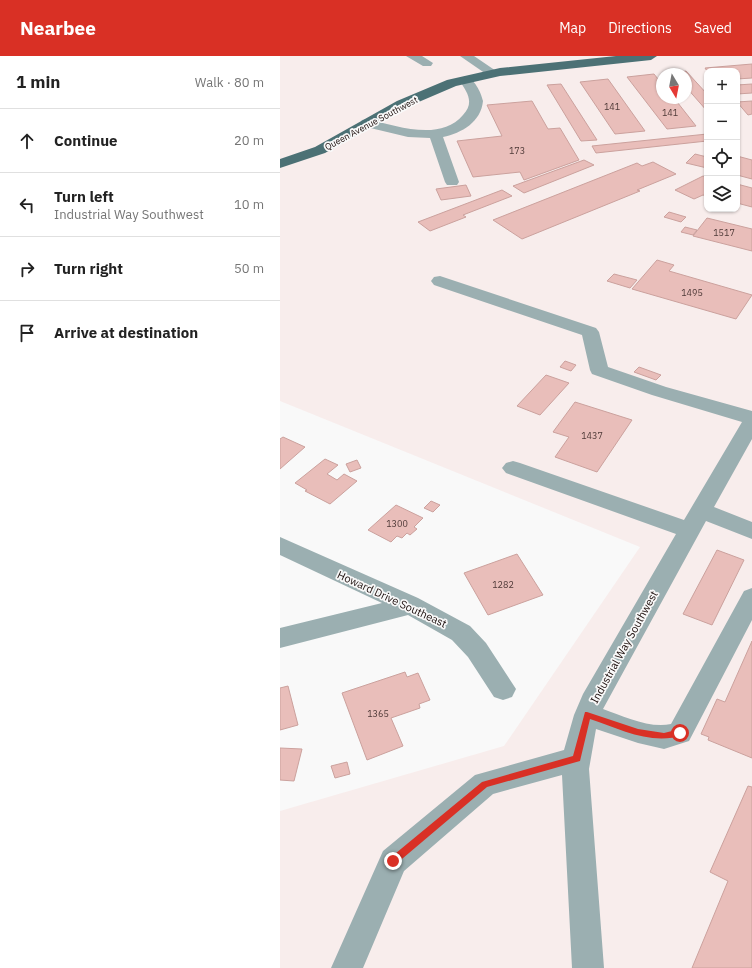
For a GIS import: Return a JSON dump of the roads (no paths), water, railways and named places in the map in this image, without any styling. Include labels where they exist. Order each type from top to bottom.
[{"type":"main road","name":"Queen Avenue Southwest","points":[[280,164],[320,150],[402,104],[452,83],[493,73],[651,56]]},
{"type":"street","points":[[412,56],[426,63]]},
{"type":"street","points":[[466,56],[493,73]]},
{"type":"street","points":[[367,124],[404,133],[434,133],[451,130],[468,121],[477,106],[477,96],[465,80]]},
{"type":"street","points":[[434,133],[452,182]]},
{"type":"street","points":[[440,281],[590,332],[599,370],[659,391],[752,420]]},
{"type":"street","name":"Industrial Way Southwest","points":[[588,968],[575,769],[587,715],[592,702],[752,420]]},
{"type":"street","points":[[513,468],[695,521],[752,531]]},
{"type":"street","name":"Howard Drive Southeast","points":[[280,545],[306,559],[410,606],[461,633],[476,650],[503,689]]},
{"type":"street","points":[[587,715],[638,732],[664,737],[680,733],[752,597]]},
{"type":"street","points":[[280,638],[410,606]]},
{"type":"street","points":[[347,968],[393,861],[485,784],[577,759]]}]
